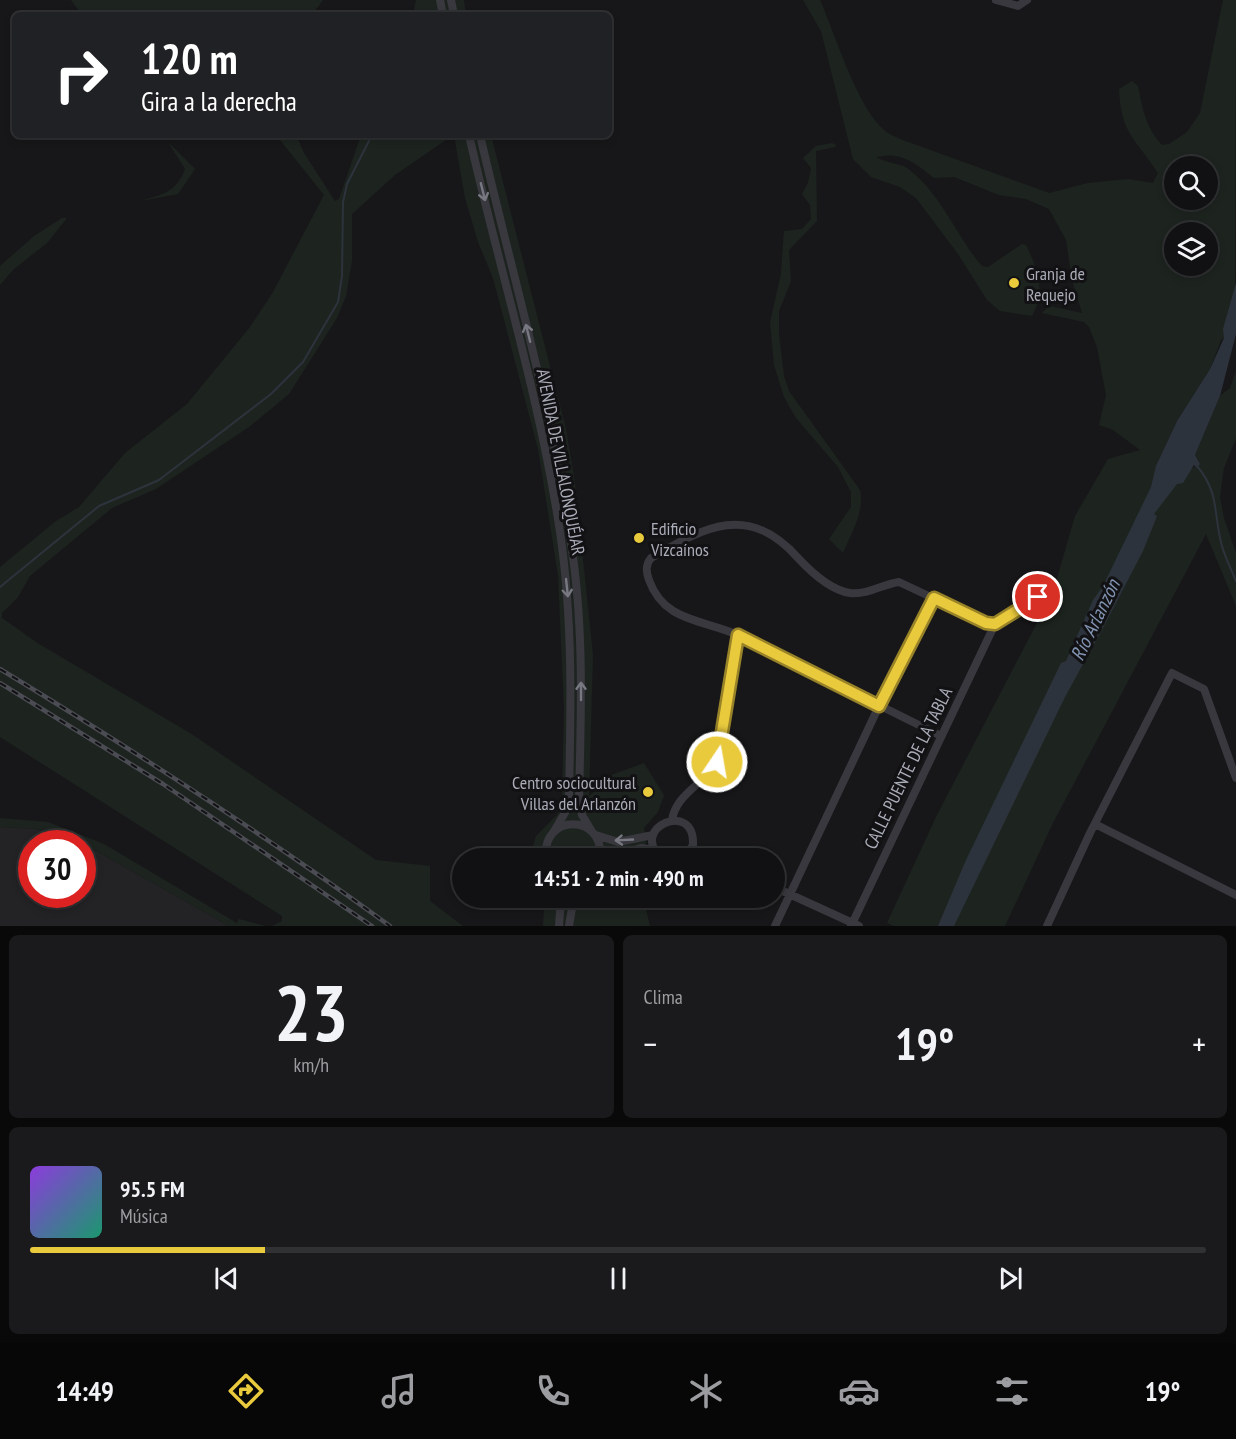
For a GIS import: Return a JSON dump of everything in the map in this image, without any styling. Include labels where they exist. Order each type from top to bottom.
[{"type":"street","points":[[996,0],[1018,6],[1027,0]]},
{"type":"street","name":"AVENIDA DE VILLALONQUÉJAR","points":[[470,138],[544,444],[564,563],[571,676],[569,795],[566,811],[545,848]]},
{"type":"street","name":"AVENIDA DE VILLALONQUÉJAR","points":[[481,138],[549,421],[568,522],[575,580],[580,658],[579,798],[582,815],[600,848]]},
{"type":"street","points":[[941,736],[738,635],[715,625],[675,615],[665,608],[653,593],[647,575],[649,561],[697,532],[716,526],[741,524],[757,528],[774,538],[814,574],[847,592],[867,592],[899,582],[986,623],[995,624],[1038,597]]},
{"type":"street","points":[[775,926],[879,706],[934,598]]},
{"type":"street","name":"CALLE PUENTE DE LA TABLA","points":[[854,925],[995,624]]},
{"type":"street","points":[[672,820],[676,803],[707,777],[717,762],[738,635]]},
{"type":"street","points":[[1047,926],[1095,824],[1172,673],[1204,689],[1236,778]]},
{"type":"street","points":[[552,833],[567,824],[584,826],[593,833],[618,842],[653,834],[660,825],[672,820],[688,828],[693,839],[691,848]]},
{"type":"street","points":[[1095,824],[1236,895]]},
{"type":"street","points":[[653,834],[654,848]]},
{"type":"street","points":[[785,892],[854,925]]},
{"type":"street","points":[[559,926],[560,908]]},
{"type":"street","points":[[569,926],[572,908]]},
{"type":"shaded area","points":[[71,0],[323,0],[314,12],[80,12]]},
{"type":"shaded area","points":[[416,0],[464,0],[466,12],[414,12]]},
{"type":"shaded area","points":[[803,0],[820,0],[856,88],[874,119],[886,131],[900,139],[1049,193],[1088,183],[1128,179],[1153,183],[1158,173],[1126,126],[1120,104],[1119,89],[1132,81],[1138,86],[1148,124],[1162,145],[1169,144],[1187,132],[1200,113],[1223,0],[1236,0],[1235,293],[1224,338],[1221,340],[1210,369],[1177,421],[1159,460],[1191,469],[1200,464],[1195,455],[1220,396],[1230,388],[1236,371],[1236,438],[1224,468],[1220,497],[1224,518],[1236,553],[1236,606],[1206,534],[1053,823],[1005,926],[894,926],[887,923],[936,817],[1053,592],[1075,516],[1108,459],[1140,450],[1113,430],[1099,425],[1106,395],[1097,347],[1089,327],[1084,322],[1042,313],[1049,306],[1082,313],[1072,280],[1066,240],[1049,209],[1026,199],[999,195],[954,177],[934,178],[914,163],[901,157],[876,157],[904,166],[919,178],[939,202],[982,266],[988,267],[1022,244],[1026,245],[1039,280],[1039,297],[1036,307],[1032,316],[1000,311],[987,300],[958,254],[916,198],[900,187],[871,177],[853,159],[821,31]]},
{"type":"shaded area","points":[[278,138],[297,138],[304,153],[335,201],[339,199],[360,138],[449,138],[395,175],[352,214],[352,261],[346,296],[337,318],[289,394],[249,427],[156,489],[112,508],[30,576],[18,597],[2,613],[2,618],[39,644],[190,733],[376,860],[430,866],[430,901],[463,926],[272,926],[282,921],[282,916],[0,737],[0,567],[56,521],[79,507],[125,453],[187,404],[250,327],[273,292],[324,195]]},
{"type":"shaded area","points":[[455,138],[492,138],[566,429],[575,483],[593,655],[589,796],[611,778],[611,775],[644,763],[664,795],[658,812],[644,828],[647,848],[532,848],[536,836],[559,813],[562,798],[564,708],[558,575],[538,449],[493,278],[478,242],[465,198]]},
{"type":"shaded area","points":[[168,142],[195,169],[178,194],[140,201],[173,188],[182,177],[185,169]]},
{"type":"shaded area","points":[[832,143],[836,145],[835,147],[816,151],[817,221],[789,250],[791,281],[779,311],[779,334],[784,376],[789,391],[860,490],[859,514],[843,553],[829,539],[851,507],[851,492],[838,467],[796,418],[784,397],[774,365],[770,322],[781,274],[784,231],[802,229],[811,219],[810,205],[802,194],[808,183],[811,168],[803,158],[816,146]]},
{"type":"shaded area","points":[[62,218],[67,218],[47,243],[14,269],[0,285],[0,266],[34,236]]},
{"type":"shaded area","points":[[0,818],[48,822],[68,830],[41,830],[0,827]]},
{"type":"shaded area","points":[[0,827],[40,830],[18,830],[18,908],[96,908],[96,851],[229,926],[0,926]]},
{"type":"shaded area","points":[[96,841],[237,923],[239,919],[266,926],[229,926],[96,851]]},
{"type":"shaded area","points":[[544,908],[646,908],[650,926],[543,926]]},
{"type":"water","name":"Río Arlanzón","points":[[1236,283],[1236,334],[1220,396],[1195,455],[1200,464],[1197,468],[1194,465],[1183,483],[1177,484],[1154,514],[1157,516],[1143,551],[1065,697],[954,926],[938,926],[966,860],[1061,663],[1066,661],[1093,600],[1103,586],[1151,487],[1156,466],[1177,421],[1210,369],[1224,338],[1223,329]]},
{"type":"waterway","points":[[0,587],[99,506],[159,480],[271,394],[303,362],[338,302],[342,276],[343,202],[347,184],[370,138]]},
{"type":"waterway","points":[[1197,466],[1213,495],[1222,546],[1236,581]]},
{"type":"railway","points":[[0,669],[198,793],[295,858],[390,926]]},
{"type":"railway","points":[[0,683],[163,784],[372,926]]},
{"type":"place","name":"Granja de Requejo","points":[[1014,283]]},
{"type":"place","name":"Edificio Vizcaínos","points":[[639,538]]},
{"type":"place","name":"Centro sociocultural Villas del Arlanzón","points":[[648,792]]},
{"type":"route","points":[[717,762],[738,635],[879,706],[934,598],[986,623],[995,624],[1016,613],[1038,597]]}]
